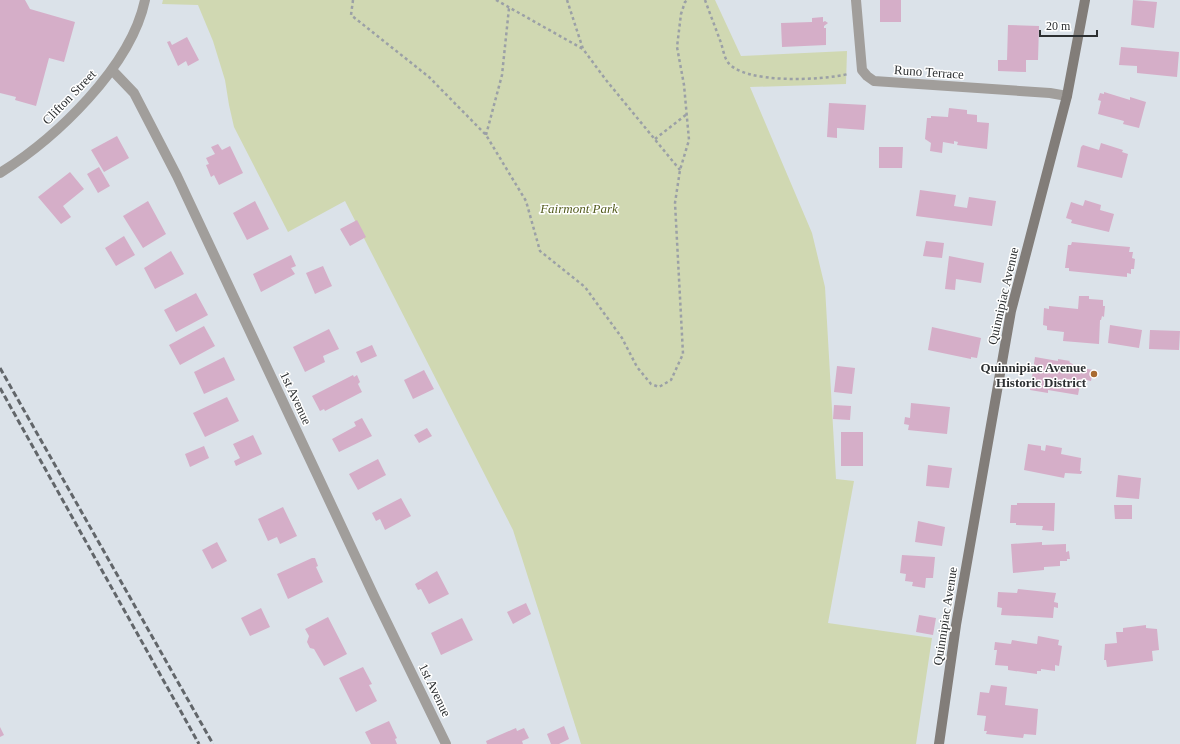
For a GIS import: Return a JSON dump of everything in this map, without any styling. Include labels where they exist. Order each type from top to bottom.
[{"type":"main road","name":"Quinnipiac Avenue","points":[[939,744],[956,625],[1010,311],[1067,96],[1085,0]]},
{"type":"street","name":"Clifton Street","points":[[0,173],[62,124],[96,90],[112,70],[131,37],[145,0]]},
{"type":"street","points":[[856,0],[862,70]]},
{"type":"street","name":"1st Avenue","points":[[112,70],[134,93],[177,176],[375,598],[446,744]]},
{"type":"street","name":"Runo Terrace","points":[[862,70],[874,81],[1050,93],[1067,96]]},
{"type":"path","points":[[353,0],[352,15],[428,77],[486,135],[526,201],[540,251],[585,288],[622,338],[637,367],[651,384],[659,387],[671,380],[683,354],[675,203],[680,170],[689,140],[687,114],[677,46],[681,14],[685,2],[688,0]]},
{"type":"path","points":[[496,0],[583,49]]},
{"type":"path","points":[[567,0],[583,49],[606,80],[680,170]]},
{"type":"path","points":[[705,0],[728,62],[738,72],[758,77],[793,79],[838,76],[862,70]]},
{"type":"path","points":[[486,135],[502,75],[509,8]]},
{"type":"path","points":[[655,139],[687,114]]},
{"type":"green space","name":"Fairmont Park","points":[[163,0],[715,0],[741,56],[847,51],[846,84],[750,87],[812,233],[825,287],[836,479],[854,481],[828,623],[932,638],[916,744],[581,744],[513,530],[345,201],[288,232],[234,127],[225,80],[213,41],[198,5],[162,4]]},
{"type":"building","points":[[0,0],[25,0],[30,9],[75,22],[64,62],[49,58],[36,106],[15,100],[16,97],[0,93]]},
{"type":"building","points":[[880,0],[901,0],[901,22],[880,22]]},
{"type":"building","points":[[1133,0],[1157,2],[1154,28],[1131,25]]},
{"type":"building","points":[[823,17],[823,22],[825,21],[828,23],[824,26],[824,28],[826,28],[826,45],[782,47],[781,23],[812,22],[812,18]]},
{"type":"building","points":[[1008,25],[1039,26],[1038,60],[1026,60],[1026,72],[998,71],[998,60],[1007,60]]},
{"type":"building","points":[[187,37],[199,60],[188,66],[186,61],[178,66],[167,42],[170,41],[172,45]]},
{"type":"building","points":[[1121,47],[1179,52],[1177,77],[1137,73],[1137,66],[1119,65]]},
{"type":"building","points":[[1104,92],[1130,100],[1130,97],[1146,102],[1139,128],[1123,124],[1124,121],[1098,114],[1101,101],[1098,100],[1100,93],[1104,94]]},
{"type":"building","points":[[829,103],[866,105],[864,130],[837,128],[837,138],[827,137]]},
{"type":"building","points":[[949,108],[967,110],[967,114],[977,115],[977,122],[989,123],[987,149],[957,145],[958,142],[954,141],[954,144],[943,142],[942,153],[930,151],[931,143],[925,139],[927,118],[931,118],[931,116],[948,117]]},
{"type":"building","points":[[117,136],[129,158],[104,172],[91,150]]},
{"type":"building","points":[[1101,143],[1123,150],[1122,152],[1128,154],[1122,178],[1077,167],[1081,147],[1083,145],[1099,150]]},
{"type":"building","points":[[218,144],[222,150],[230,146],[243,173],[219,185],[214,175],[211,177],[206,165],[209,164],[206,158],[215,154],[211,147]]},
{"type":"building","points":[[879,147],[903,147],[902,168],[879,168]]},
{"type":"building","points":[[99,167],[110,186],[98,193],[87,174]]},
{"type":"building","points":[[70,172],[84,189],[63,206],[71,217],[61,224],[38,197]]},
{"type":"building","points":[[920,190],[956,195],[954,206],[967,208],[969,197],[996,201],[992,226],[916,216]]},
{"type":"building","points":[[1085,200],[1101,205],[1100,210],[1114,214],[1109,232],[1071,223],[1072,220],[1066,218],[1071,202],[1083,206]]},
{"type":"building","points":[[148,201],[166,234],[143,248],[123,216]]},
{"type":"building","points":[[255,201],[269,229],[247,240],[233,213]]},
{"type":"building","points":[[357,220],[366,237],[350,246],[340,229]]},
{"type":"building","points":[[124,236],[135,255],[116,266],[105,248]]},
{"type":"building","points":[[926,241],[944,243],[942,258],[923,256]]},
{"type":"building","points":[[1072,242],[1130,247],[1129,252],[1133,252],[1132,258],[1135,259],[1134,269],[1131,269],[1131,274],[1127,273],[1127,277],[1069,271],[1069,268],[1065,268],[1068,245],[1071,245]]},
{"type":"building","points":[[171,251],[184,274],[155,289],[144,268]]},
{"type":"building","points":[[291,255],[296,266],[291,268],[295,274],[261,292],[253,274]]},
{"type":"building","points":[[949,256],[984,263],[981,283],[956,279],[955,290],[945,289]]},
{"type":"building","points":[[323,266],[332,286],[315,294],[306,273]]},
{"type":"building","points":[[196,293],[208,315],[176,332],[164,310]]},
{"type":"building","points":[[1079,296],[1089,296],[1089,299],[1103,300],[1103,306],[1105,306],[1104,317],[1102,316],[1100,320],[1099,344],[1063,341],[1064,332],[1047,330],[1047,326],[1043,325],[1044,308],[1049,309],[1049,306],[1078,309]]},
{"type":"building","points":[[1110,325],[1142,330],[1139,348],[1108,343]]},
{"type":"building","points":[[204,326],[215,346],[180,365],[169,345]]},
{"type":"building","points":[[932,327],[981,338],[977,358],[971,357],[971,359],[928,350]]},
{"type":"building","points":[[329,329],[339,349],[323,356],[325,362],[305,372],[293,347]]},
{"type":"building","points":[[1150,330],[1180,331],[1179,350],[1149,349]]},
{"type":"building","points":[[372,345],[377,356],[361,363],[356,352]]},
{"type":"building","points":[[224,357],[235,380],[204,394],[194,372]]},
{"type":"building","points":[[1035,357],[1058,361],[1058,359],[1070,361],[1069,362],[1074,365],[1083,366],[1082,368],[1093,370],[1091,381],[1081,379],[1078,395],[1048,390],[1048,393],[1030,390]]},
{"type":"building","points":[[837,366],[855,368],[852,394],[834,392]]},
{"type":"building","points":[[424,370],[434,389],[413,399],[404,380]]},
{"type":"building","points":[[353,375],[354,377],[357,375],[360,382],[358,384],[362,392],[325,411],[324,409],[320,411],[312,396]]},
{"type":"building","points":[[227,397],[239,421],[205,437],[193,413]]},
{"type":"building","points":[[911,403],[950,407],[947,434],[908,430],[909,425],[904,424],[905,417],[910,418]]},
{"type":"building","points":[[834,405],[851,406],[850,420],[833,419]]},
{"type":"building","points":[[362,418],[372,436],[339,452],[332,439],[356,426],[354,422]]},
{"type":"building","points":[[427,428],[432,436],[419,443],[414,435]]},
{"type":"building","points":[[841,432],[863,432],[863,466],[841,466]]},
{"type":"building","points":[[253,435],[262,454],[236,466],[234,461],[240,458],[233,444]]},
{"type":"building","points":[[1028,444],[1041,446],[1041,450],[1045,451],[1046,445],[1062,448],[1061,454],[1081,458],[1081,474],[1065,473],[1064,478],[1024,470]]},
{"type":"building","points":[[204,446],[209,458],[190,467],[185,454]]},
{"type":"building","points":[[378,459],[386,475],[358,490],[349,474]]},
{"type":"building","points":[[928,465],[952,468],[949,488],[926,486]]},
{"type":"building","points":[[1118,475],[1141,478],[1139,499],[1116,497]]},
{"type":"building","points":[[401,498],[411,516],[385,530],[380,519],[376,521],[372,513]]},
{"type":"building","points":[[1017,503],[1055,503],[1054,531],[1042,530],[1043,526],[1016,525],[1016,523],[1010,523],[1011,505],[1017,505]]},
{"type":"building","points":[[1114,505],[1132,505],[1132,519],[1115,519]]},
{"type":"building","points":[[283,507],[297,536],[280,544],[277,537],[268,541],[258,519]]},
{"type":"building","points":[[918,521],[945,527],[942,546],[915,542]]},
{"type":"building","points":[[217,542],[227,561],[212,569],[202,550]]},
{"type":"building","points":[[1042,542],[1042,545],[1066,544],[1066,552],[1069,551],[1070,559],[1067,559],[1067,561],[1060,561],[1060,566],[1044,567],[1044,570],[1013,573],[1011,544]]},
{"type":"building","points":[[902,555],[935,557],[933,578],[926,578],[925,588],[912,586],[913,582],[905,581],[906,574],[900,573]]},
{"type":"building","points":[[315,558],[318,566],[316,567],[323,582],[288,599],[277,574]]},
{"type":"building","points":[[437,571],[449,594],[429,604],[421,589],[418,590],[415,584]]},
{"type":"building","points":[[1018,589],[1056,593],[1054,602],[1058,603],[1058,608],[1054,607],[1053,618],[1001,615],[1002,608],[997,607],[998,592],[1017,593]]},
{"type":"building","points":[[526,603],[531,614],[513,624],[507,612]]},
{"type":"building","points":[[261,608],[270,627],[250,636],[241,618]]},
{"type":"building","points":[[919,615],[936,618],[933,635],[916,632]]},
{"type":"building","points":[[328,617],[347,654],[324,666],[314,649],[310,648],[307,642],[309,636],[305,629]]},
{"type":"building","points":[[462,618],[473,640],[441,655],[431,633]]},
{"type":"building","points":[[1146,625],[1146,628],[1157,629],[1159,650],[1152,651],[1153,661],[1107,667],[1106,660],[1104,660],[1105,644],[1117,643],[1116,632],[1123,632],[1123,628]]},
{"type":"building","points":[[1038,636],[1059,640],[1058,645],[1062,646],[1059,666],[1055,665],[1055,671],[1041,669],[1041,671],[1037,671],[1037,674],[1008,670],[1008,666],[995,665],[997,650],[994,650],[995,642],[1011,644],[1012,640],[1037,644]]},
{"type":"building","points":[[363,667],[372,684],[369,685],[377,701],[356,712],[339,678]]},
{"type":"building","points":[[991,685],[1007,687],[1005,705],[1038,709],[1036,735],[1024,734],[1023,738],[986,734],[987,731],[984,731],[986,716],[977,715],[980,692],[989,693]]},
{"type":"building","points":[[389,721],[397,738],[395,739],[397,744],[371,744],[365,732]]},
{"type":"building","points":[[564,726],[569,739],[559,744],[551,744],[547,734]]},
{"type":"building","points":[[0,727],[4,735],[0,737]]},
{"type":"building","points":[[516,728],[517,731],[524,728],[529,738],[522,741],[523,744],[487,744],[486,741]]},
{"type":"railway","points":[[0,368],[213,744]]},
{"type":"railway","points":[[0,388],[199,744]]},
{"type":"place","name":"Quinnipiac Avenue Historic District","points":[[1094,374]]}]
